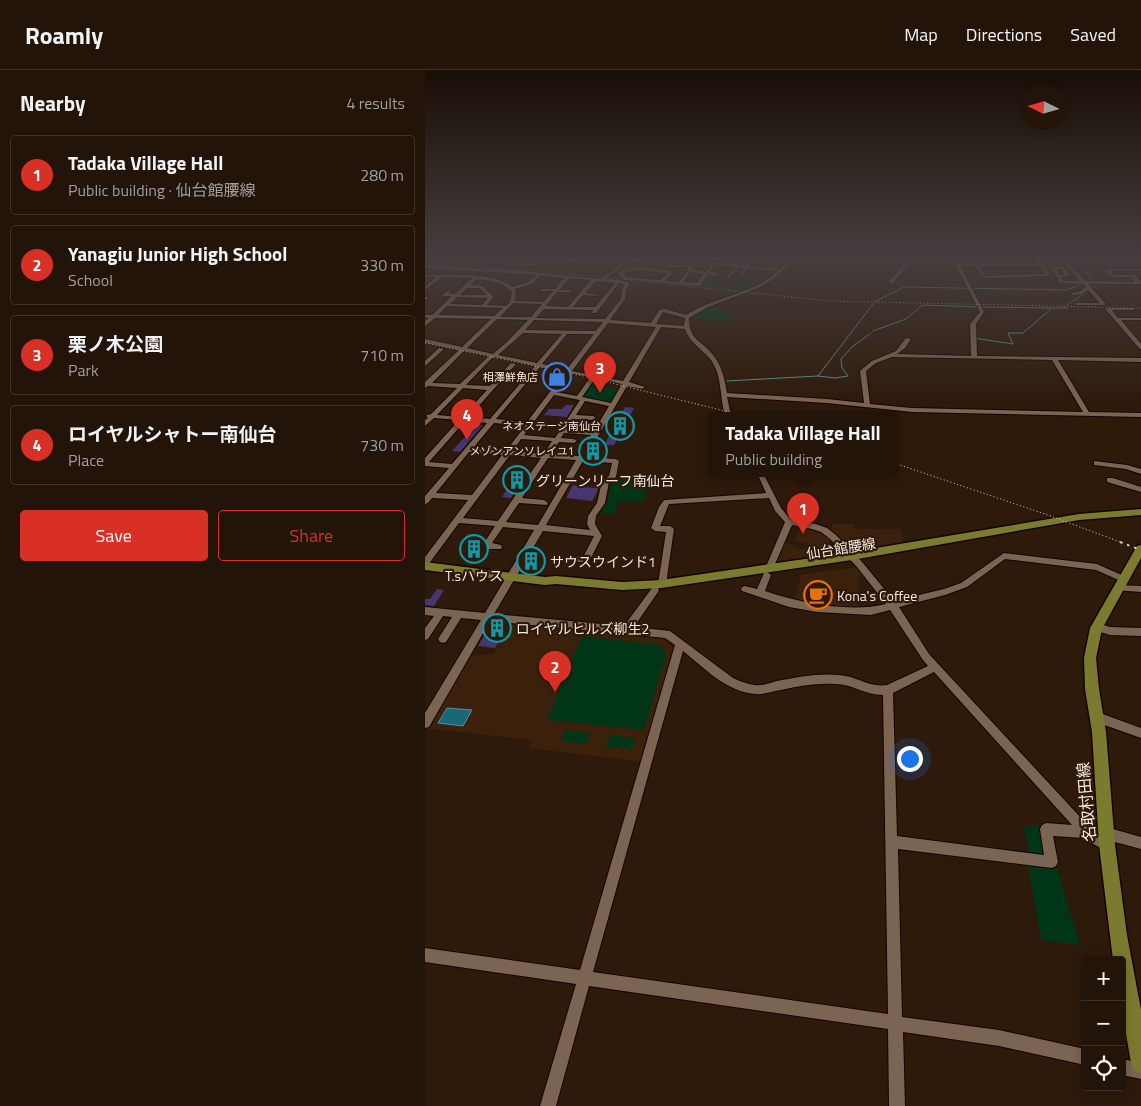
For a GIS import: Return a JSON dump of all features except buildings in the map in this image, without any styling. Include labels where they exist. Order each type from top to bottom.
[{"type":"main road","name":"仙台館腰線","points":[[854,559],[1079,517],[1141,512]]},
{"type":"main road","name":"仙台館腰線","points":[[425,565],[545,581],[553,585],[611,591],[659,587],[768,572],[1097,520],[1141,516]]},
{"type":"main road","name":"名取村田線","points":[[1141,549],[1097,627],[1092,642],[1090,665],[1097,717],[1107,839],[1119,934],[1141,1063]]},
{"type":"street","points":[[432,308],[441,306]]},
{"type":"street","points":[[425,324],[443,306]]},
{"type":"street","points":[[491,306],[507,307]]},
{"type":"street","points":[[425,424],[429,416],[488,359],[497,355],[542,306]]},
{"type":"street","points":[[555,306],[597,309]]},
{"type":"street","points":[[589,320],[599,306]]},
{"type":"street","points":[[425,565],[618,306]]},
{"type":"street","points":[[425,723],[624,385],[656,325],[661,311],[665,310],[687,317],[705,306]]},
{"type":"street","points":[[974,357],[973,324],[982,312],[979,306]]},
{"type":"street","points":[[426,385],[507,307]]},
{"type":"street","points":[[1141,310],[1108,309],[1141,347]]},
{"type":"street","points":[[1132,309],[1141,319]]},
{"type":"street","points":[[425,316],[589,320],[686,328]]},
{"type":"street","points":[[687,317],[686,328],[693,340],[713,357],[723,380],[728,412]]},
{"type":"street","points":[[1117,319],[1141,319]]},
{"type":"street","points":[[520,331],[597,333]]},
{"type":"street","points":[[425,501],[566,332]]},
{"type":"street","points":[[867,405],[863,371],[870,364],[893,356],[902,350],[908,339]]},
{"type":"street","points":[[425,341],[488,359],[538,366]]},
{"type":"street","points":[[425,346],[441,350],[497,355],[641,389]]},
{"type":"street","points":[[425,364],[441,350]]},
{"type":"street","points":[[893,356],[1141,360]]},
{"type":"street","points":[[1054,359],[1087,414]]},
{"type":"street","points":[[455,466],[426,459],[513,364]]},
{"type":"street","points":[[568,373],[591,380],[624,385]]},
{"type":"street","points":[[498,547],[486,546],[563,431],[591,380]]},
{"type":"street","points":[[426,385],[491,388]]},
{"type":"street","points":[[552,393],[612,405]]},
{"type":"street","points":[[725,394],[912,410],[1141,415]]},
{"type":"street","points":[[429,416],[529,424]]},
{"type":"street","points":[[572,416],[593,418]]},
{"type":"street","points":[[563,431],[595,433]]},
{"type":"street","points":[[519,437],[574,441]]},
{"type":"street","points":[[468,450],[616,461],[613,477],[606,481],[601,503],[592,516],[591,524],[598,536],[593,548],[587,554],[587,560],[575,559]]},
{"type":"street","points":[[1096,462],[1127,467],[1141,472]]},
{"type":"street","points":[[762,477],[778,509],[789,522],[813,526],[823,530],[833,537],[854,559],[893,606],[935,667],[1091,836],[1141,843]]},
{"type":"street","points":[[1110,480],[1141,490]]},
{"type":"street","points":[[431,495],[474,498]]},
{"type":"street","points":[[628,628],[659,587],[670,529],[655,528],[659,514],[667,502],[771,495]]},
{"type":"street","points":[[517,500],[544,503]]},
{"type":"street","points":[[457,520],[596,533]]},
{"type":"street","points":[[760,593],[789,522]]},
{"type":"street","points":[[745,589],[789,602],[831,610],[871,611],[964,586],[1004,556],[1097,567],[1121,583],[1141,589]]},
{"type":"street","points":[[425,611],[628,628],[667,634],[723,677],[748,689],[765,689],[794,682],[830,678],[852,681],[869,689],[888,690],[935,667]]},
{"type":"street","points":[[425,636],[441,612]]},
{"type":"street","points":[[443,639],[459,614]]},
{"type":"street","points":[[1097,627],[1110,631],[1141,632]]},
{"type":"street","points":[[548,1106],[680,644]]},
{"type":"street","points":[[888,690],[897,1106]]},
{"type":"street","points":[[1097,717],[1141,733]]},
{"type":"street","points":[[892,842],[1052,862],[1046,829],[1087,832]]},
{"type":"street","points":[[425,955],[999,1038],[1081,1056]]},
{"type":"street","points":[[1126,1068],[1141,1071]]},
{"type":"shaded area","points":[[832,524],[854,524],[854,529],[901,529],[904,544],[851,552],[833,534]]},
{"type":"shaded area","points":[[800,526],[825,534],[829,538],[829,555],[772,564],[782,542],[794,545],[794,548],[806,549],[807,543],[795,541]]},
{"type":"shaded area","points":[[858,567],[864,575],[858,575],[860,610],[846,610],[794,601],[800,579],[799,575]]},
{"type":"shaded area","points":[[510,624],[539,626],[559,631],[662,637],[674,649],[642,762],[529,748],[532,740],[426,728],[469,656],[493,654]]},
{"type":"green space","points":[[710,307],[734,313],[723,322],[693,318],[697,313],[704,312]]},
{"type":"green space","points":[[592,383],[619,389],[610,403],[581,397]]},
{"type":"green space","points":[[651,474],[644,501],[618,501],[614,514],[600,514],[608,501],[610,486],[619,475]]},
{"type":"green space","points":[[582,636],[660,645],[666,655],[644,730],[547,720]]},
{"type":"green space","points":[[565,730],[590,733],[586,744],[561,741]]},
{"type":"green space","points":[[610,735],[635,738],[632,749],[606,747]]},
{"type":"green space","points":[[1024,825],[1046,827],[1047,855],[1029,855]]},
{"type":"green space","points":[[1027,861],[1056,864],[1080,945],[1041,940]]},
{"type":"water","points":[[447,708],[472,710],[463,726],[438,723]]},
{"type":"waterway","points":[[818,376],[871,306]]},
{"type":"waterway","points":[[873,331],[906,319],[920,306]]},
{"type":"waterway","points":[[960,306],[979,307]]},
{"type":"waterway","points":[[981,307],[1051,308]]},
{"type":"waterway","points":[[974,338],[1013,344],[1008,333],[1023,333],[1052,308],[1068,308]]},
{"type":"waterway","points":[[818,376],[835,378],[848,376],[842,368],[841,359],[852,347],[871,333]]},
{"type":"waterway","points":[[727,381],[818,376]]},
{"type":"railway","points":[[1067,306],[1141,308]]},
{"type":"railway","points":[[425,343],[583,376],[729,412]]},
{"type":"railway","points":[[898,464],[1045,514],[1123,543]]},
{"type":"railway","points":[[1120,542],[1141,550]]},
{"type":"place","name":"相澤鮮魚店","points":[[557,377]]},
{"type":"place","name":"栗ノ木公園","points":[[600,393]]},
{"type":"place","name":"ネオステージ南仙台","points":[[620,426]]},
{"type":"place","name":"ロイヤルシャトー南仙台","points":[[467,440]]},
{"type":"place","name":"メゾンアンソレイユ1","points":[[593,451]]},
{"type":"place","name":"グリーンリーフ南仙台","points":[[517,480]]},
{"type":"place","name":"Tadaka Village Hall","points":[[803,534]]},
{"type":"place","name":"T.sハウス","points":[[474,549]]},
{"type":"place","name":"サウスウインド1","points":[[531,561]]},
{"type":"place","name":"Kona's Coffee","points":[[818,595]]},
{"type":"place","name":"ロイヤルヒルズ柳生2","points":[[497,628]]},
{"type":"place","name":"Yanagiu Junior High School","points":[[555,692]]}]
